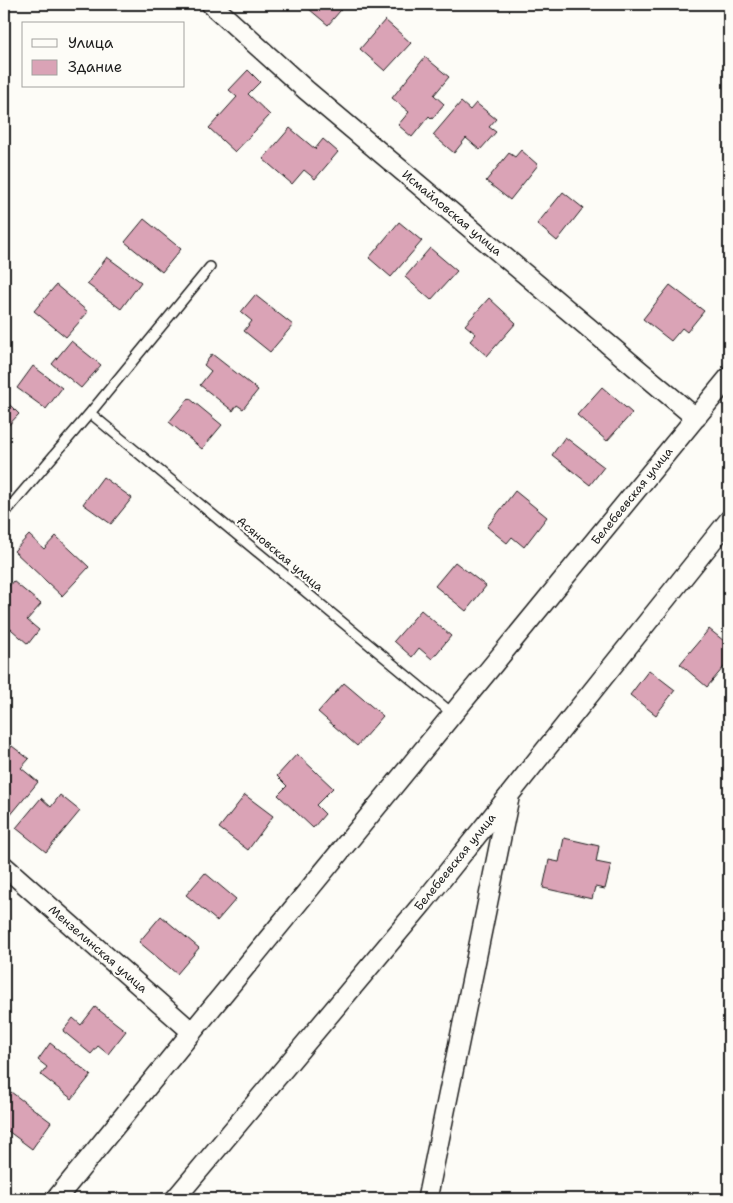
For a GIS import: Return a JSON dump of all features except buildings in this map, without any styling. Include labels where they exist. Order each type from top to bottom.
[{"type":"street","name":"Исмайловская улица","points":[[211,4],[306,90],[696,418]]},
{"type":"street","name":"Белебеевская улица","points":[[56,1199],[729,377]]},
{"type":"street","name":"Белебеевская улица","points":[[174,1199],[423,903],[729,520]]},
{"type":"street","points":[[427,1199],[510,794]]},
{"type":"street","name":"Мензелинская улица","points":[[4,866],[192,1032]]},
{"type":"lane","points":[[4,514],[210,267]]},
{"type":"lane","name":"Асяновская улица","points":[[90,413],[453,714]]}]
